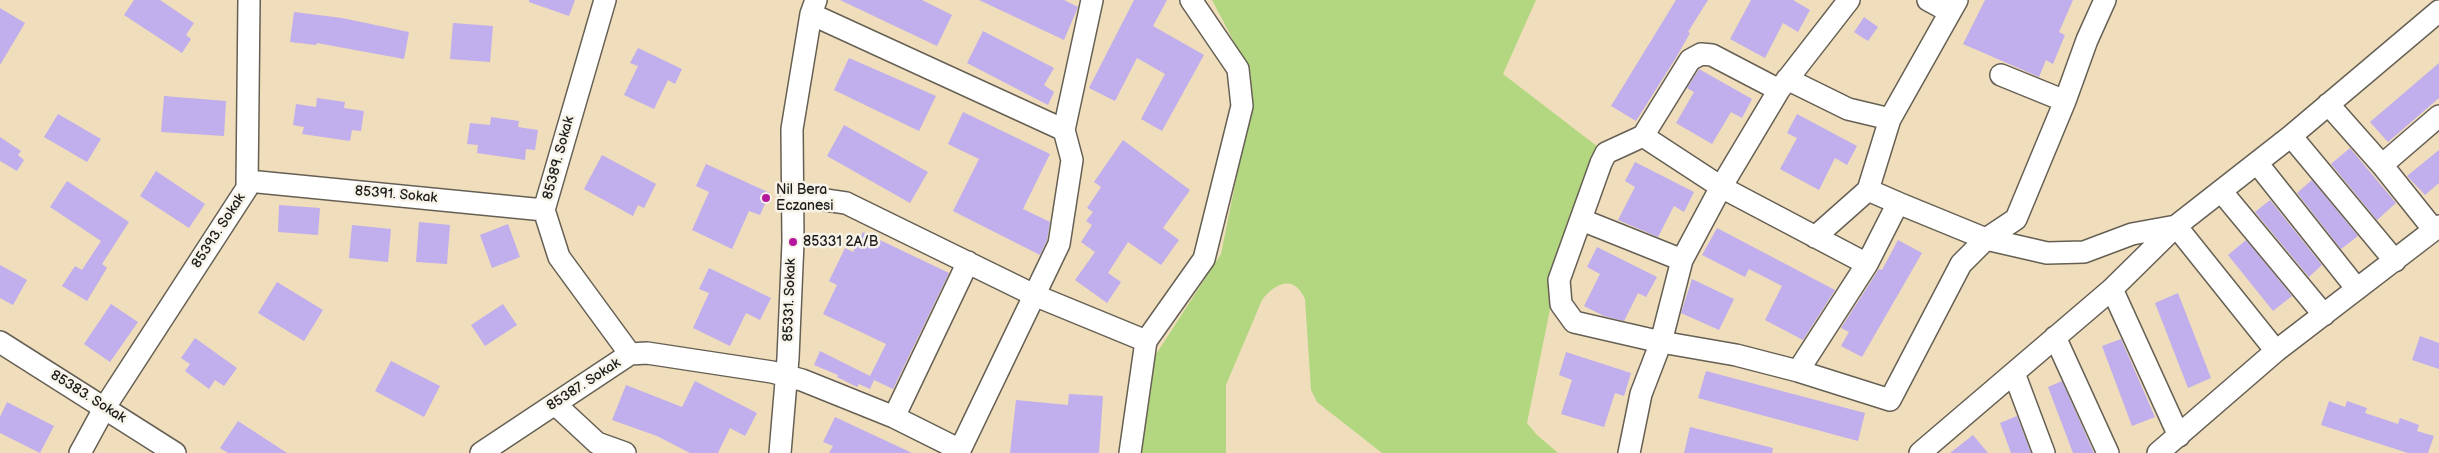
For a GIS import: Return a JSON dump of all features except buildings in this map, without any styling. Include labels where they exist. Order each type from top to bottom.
[{"type":"street","name":"85393. Sokak","points":[[80,453],[105,407],[247,188],[249,0]]},
{"type":"street","name":"85389. Sokak","points":[[605,0],[544,210],[559,257],[630,354]]},
{"type":"street","points":[[1034,295],[1059,244],[1072,160],[1064,130],[1092,0]]},
{"type":"street","points":[[1130,453],[1146,341],[1204,259],[1242,106],[1238,69],[1191,0]]},
{"type":"street","points":[[1629,453],[1641,394],[1661,342],[1682,260],[1721,187],[1783,85],[1848,0]]},
{"type":"street","points":[[1815,236],[1868,190],[1890,119],[1953,6],[1928,0]]},
{"type":"street","points":[[1890,119],[1848,109],[1783,85],[1712,54],[1701,54],[1690,60],[1643,136],[1606,153],[1559,280],[1561,304],[1574,322],[1661,342],[1736,355],[1798,371],[1890,400],[1961,264],[1986,239],[2016,219],[2065,101],[2087,40],[2105,0]]},
{"type":"street","points":[[813,7],[1064,130]]},
{"type":"street","name":"85331. Sokak","points":[[780,453],[787,376],[793,242],[791,195],[792,129],[813,7]]},
{"type":"street","points":[[1920,453],[2112,289],[2176,226],[2291,136],[2439,10]]},
{"type":"street","points":[[2001,75],[2065,101]]},
{"type":"street","points":[[2158,453],[2180,436],[2276,351],[2437,228],[2328,104]]},
{"type":"street","points":[[2382,165],[2439,116]]},
{"type":"street","points":[[1643,136],[1721,187],[1867,264]]},
{"type":"street","points":[[2291,136],[2394,261]]},
{"type":"street","points":[[2258,163],[2357,289]]},
{"type":"street","name":"85391. Sokak","points":[[248,182],[544,210]]},
{"type":"street","points":[[1868,190],[1986,239],[2047,253],[2084,252],[2132,234],[2176,226]]},
{"type":"street","points":[[2221,191],[2324,315]]},
{"type":"street","points":[[791,195],[846,203],[1034,295],[1146,341]]},
{"type":"street","points":[[1798,371],[1867,264],[1898,203]]},
{"type":"street","points":[[1582,220],[1682,260]]},
{"type":"street","points":[[2176,226],[2276,351]]},
{"type":"street","points":[[894,418],[968,262]]},
{"type":"street","points":[[2112,289],[2180,436]]},
{"type":"street","name":"85387. Sokak","points":[[481,453],[630,354],[647,353],[802,380],[894,418],[960,450],[1034,295]]},
{"type":"street","points":[[2056,337],[2108,453]]},
{"type":"street","name":"85383. Sokak","points":[[0,342],[175,453]]},
{"type":"street","points":[[2014,373],[2044,453]]},
{"type":"street","points":[[555,404],[597,443],[625,453]]},
{"type":"green space","points":[[1212,0],[1536,0],[1503,74],[1602,150],[1562,250],[1527,423],[1536,434],[1558,453],[1382,453],[1317,402],[1311,390],[1305,299],[1301,291],[1295,286],[1284,284],[1273,289],[1262,300],[1226,385],[1226,453],[1134,453],[1149,365],[1221,254],[1251,106],[1251,74]]},
{"type":"place","name":"Nil Bera Eczanesi","points":[[766,198]]},
{"type":"place","name":"85331 2A/B","points":[[793,242]]}]
